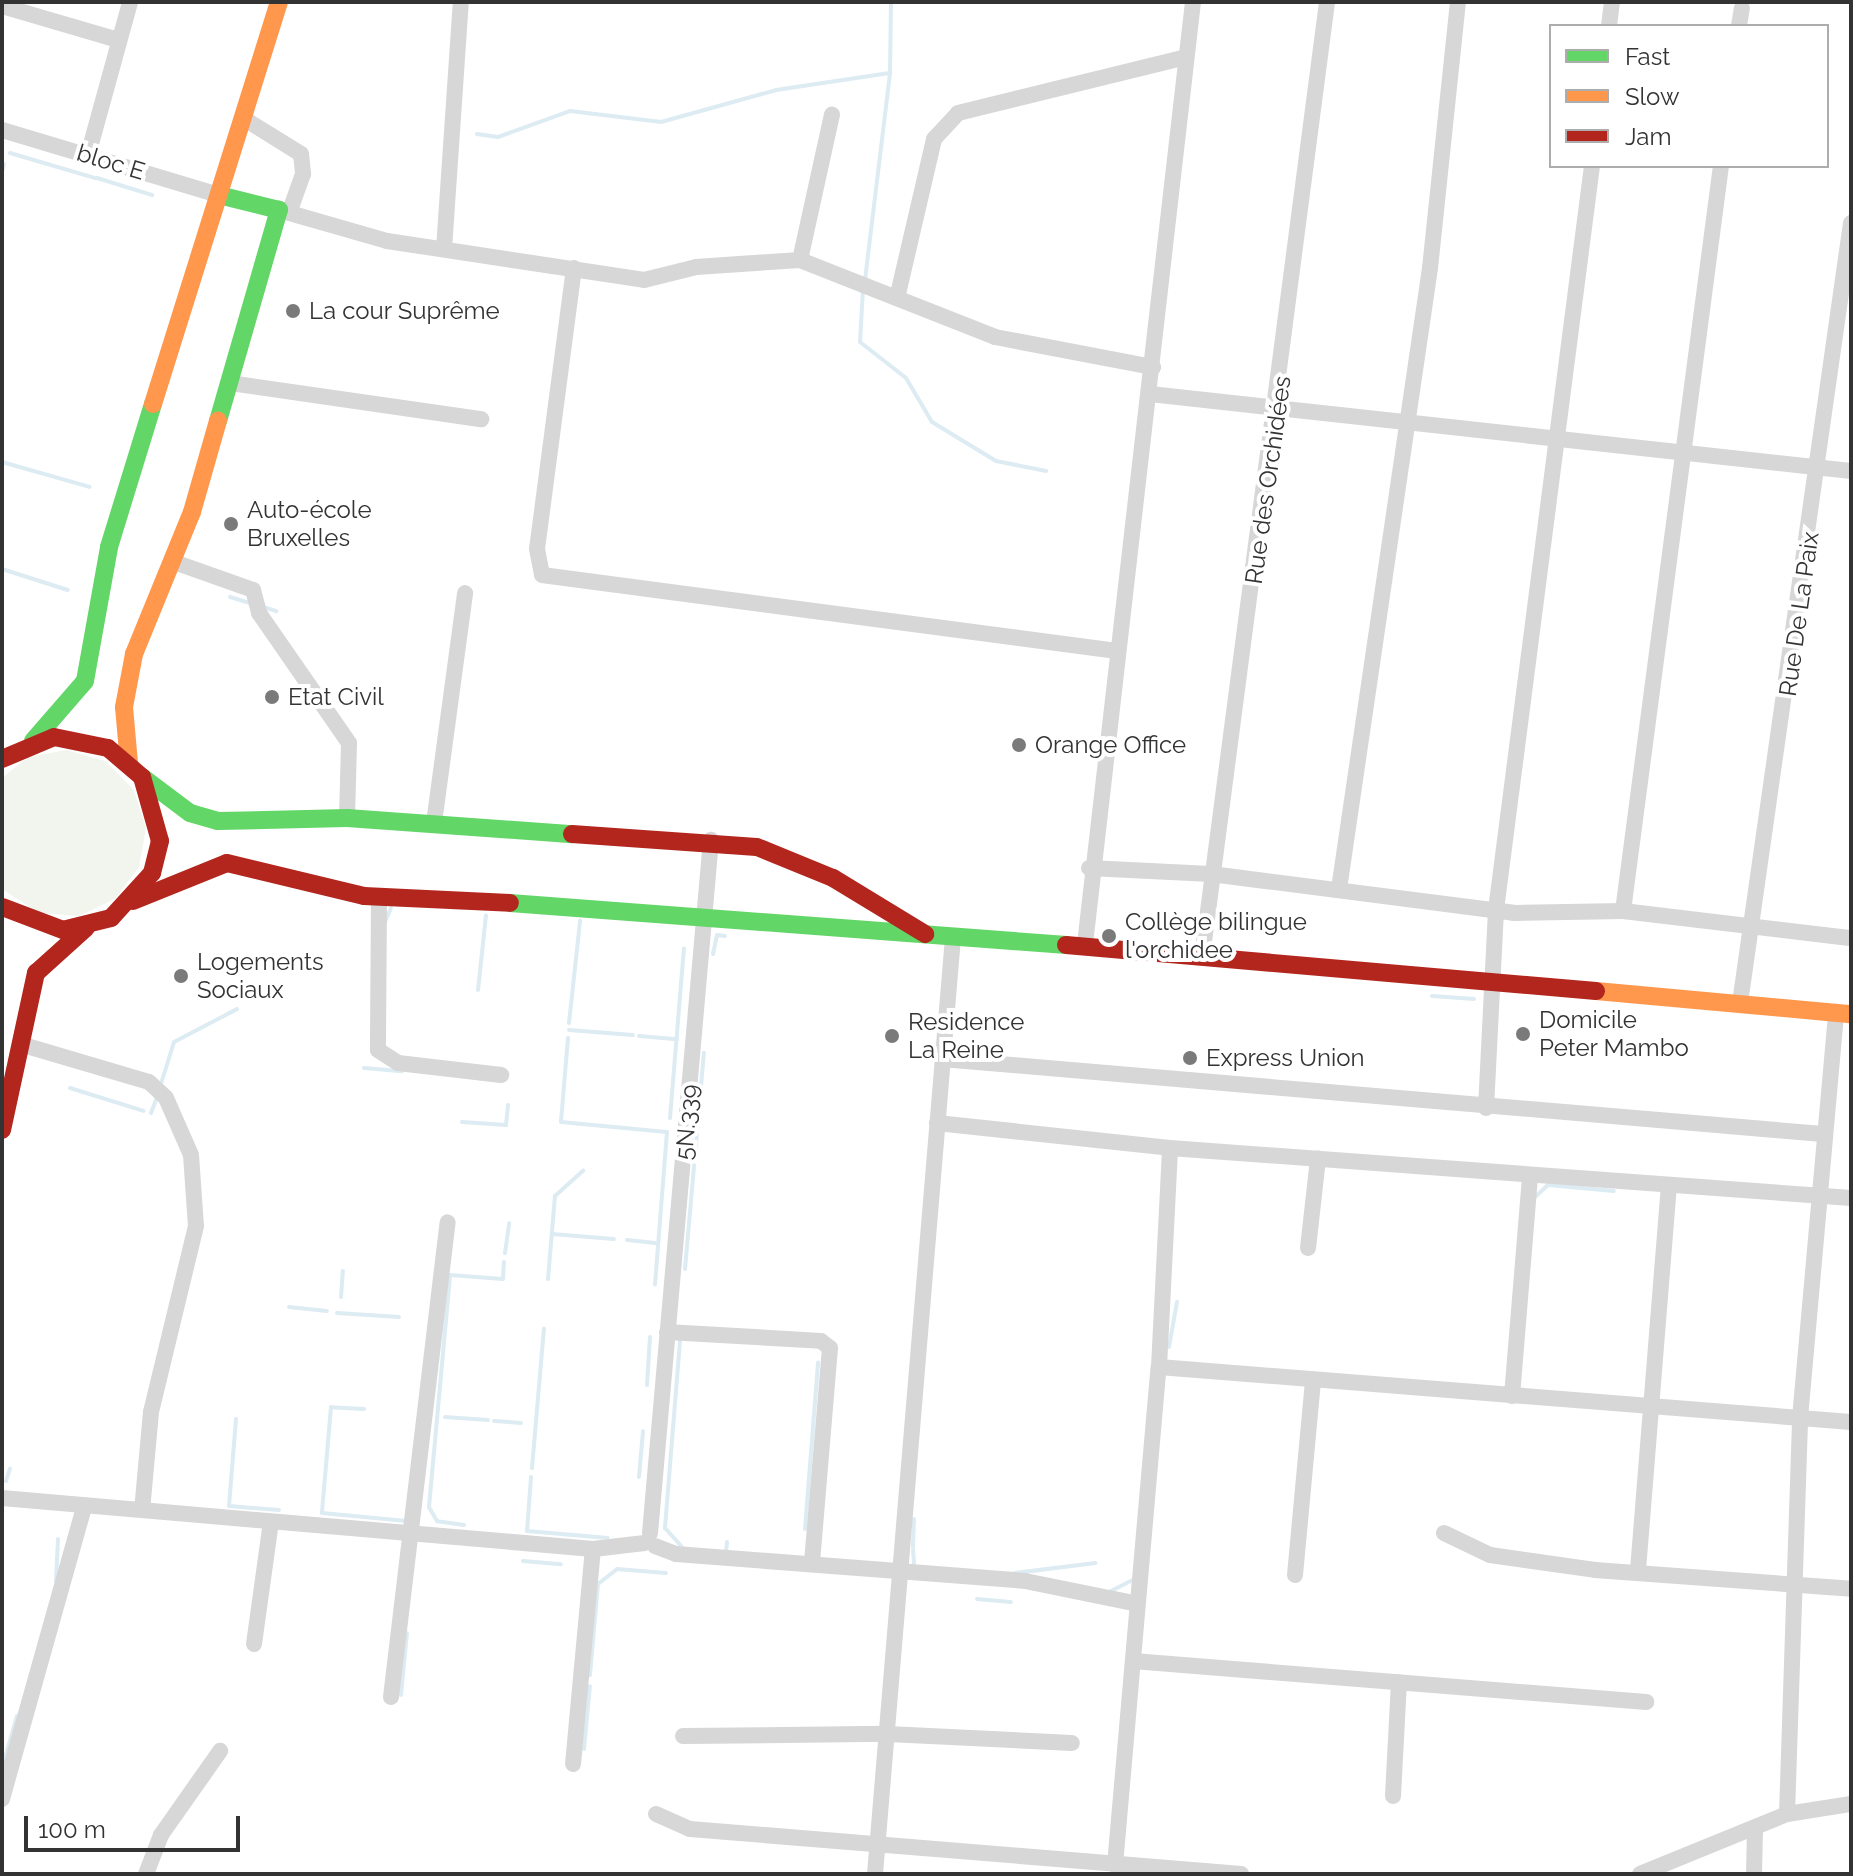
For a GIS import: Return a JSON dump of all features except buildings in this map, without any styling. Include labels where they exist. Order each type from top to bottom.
[{"type":"main road","points":[[5,755],[33,741],[85,681],[109,547],[279,2]]},
{"type":"main road","points":[[133,901],[152,873],[160,841],[156,807],[135,770],[126,684],[174,562],[284,212],[219,195]]},
{"type":"main road","points":[[33,741],[84,739],[135,770],[204,819],[347,818],[711,840],[801,862],[929,936]]},
{"type":"main road","points":[[2,1130],[36,973],[86,928],[133,901],[227,863],[379,897],[706,913],[929,936],[1085,944],[1844,1013]]},
{"type":"main road","points":[[2,907],[39,927],[86,928]]},
{"type":"street","points":[[88,155],[130,2]]},
{"type":"street","points":[[444,249],[461,2]]},
{"type":"street","points":[[1085,944],[1089,868],[1150,394],[1182,58],[1193,2]]},
{"type":"street","name":"Rue des Orchidées","points":[[1202,957],[1211,874],[1278,412],[1327,2]]},
{"type":"street","points":[[1339,889],[1407,426],[1458,2]]},
{"type":"street","points":[[1609,24],[1612,2]]},
{"type":"street","points":[[2,6],[118,40]]},
{"type":"street","points":[[1739,24],[1742,8]]},
{"type":"street","points":[[898,294],[934,139],[958,113],[1182,58]]},
{"type":"street","points":[[800,260],[832,114]]},
{"type":"street","points":[[243,118],[301,154],[303,174],[284,212],[444,249],[644,280],[696,267],[800,260],[898,294],[1014,343],[1153,367]]},
{"type":"street","name":"bloc E","points":[[2,130],[219,195]]},
{"type":"street","points":[[1486,1108],[1496,910],[1592,168]]},
{"type":"street","points":[[1623,911],[1721,168]]},
{"type":"street","name":"Rue De La Paix","points":[[1740,1003],[1820,467],[1851,223]]},
{"type":"street","points":[[574,268],[537,549],[542,575],[1117,651]]},
{"type":"street","points":[[230,383],[481,419]]},
{"type":"street","points":[[1150,394],[1278,412],[1559,438],[1684,456],[1851,471]]},
{"type":"street","points":[[174,562],[253,590],[259,613],[349,743],[347,818]]},
{"type":"street","points":[[434,823],[465,593]]},
{"type":"street","name":"5N.339","points":[[650,1541],[711,840]]},
{"type":"street","points":[[1089,868],[1211,874],[1496,910],[1623,911],[1851,938]]},
{"type":"street","points":[[379,897],[378,1050],[398,1063],[501,1075]]},
{"type":"street","points":[[875,1874],[953,938]]},
{"type":"street","points":[[1787,1814],[1798,1585],[1800,1418],[1822,1196],[1823,1134],[1844,1013]]},
{"type":"street","points":[[20,1044],[149,1082],[166,1098],[191,1155],[196,1226],[151,1412],[142,1510]]},
{"type":"street","points":[[942,1059],[1486,1108],[1823,1134]]},
{"type":"street","points":[[937,1123],[1170,1148],[1851,1198]]},
{"type":"street","points":[[1115,1865],[1133,1661],[1133,1603],[1159,1367],[1170,1148]]},
{"type":"street","points":[[1308,1248],[1318,1159]]},
{"type":"street","points":[[1512,1396],[1530,1176]]},
{"type":"street","points":[[1638,1570],[1669,1187]]},
{"type":"street","points":[[391,1697],[414,1534],[448,1222]]},
{"type":"street","points":[[667,1332],[821,1341],[830,1348],[812,1564]]},
{"type":"street","points":[[1159,1367],[1851,1422]]},
{"type":"street","points":[[1295,1575],[1313,1380]]},
{"type":"street","points":[[2,1498],[593,1549],[650,1541],[676,1554],[900,1574],[1025,1581],[1133,1603]]},
{"type":"street","points":[[2,1799],[84,1507]]},
{"type":"street","points":[[254,1644],[271,1522]]},
{"type":"street","points":[[1444,1533],[1490,1555],[1851,1589]]},
{"type":"street","points":[[573,1764],[593,1549]]},
{"type":"street","points":[[1133,1661],[1646,1702]]},
{"type":"street","points":[[1393,1796],[1399,1682]]},
{"type":"street","points":[[683,1736],[888,1734],[1072,1743]]},
{"type":"street","points":[[146,1874],[156,1843],[220,1751]]},
{"type":"street","points":[[1640,1874],[1755,1830],[1787,1814],[1851,1804]]},
{"type":"street","points":[[656,1814],[690,1829],[1241,1874]]},
{"type":"street","points":[[1754,1874],[1755,1830]]},
{"type":"shaded area","points":[[67,750],[105,761],[134,790],[146,828],[139,867],[115,899],[79,916],[39,913],[2,889],[2,778],[28,757]]},
{"type":"waterway","points":[[477,134],[498,137],[570,111],[661,122],[776,90],[890,73],[891,2]]},
{"type":"waterway","points":[[865,280],[890,73]]},
{"type":"waterway","points":[[10,153],[95,178]]},
{"type":"waterway","points":[[2,172],[4,164]]},
{"type":"waterway","points":[[97,178],[152,195]]},
{"type":"waterway","points":[[863,289],[860,342],[906,378],[932,422],[996,461],[1046,471]]},
{"type":"waterway","points":[[2,462],[90,487]]},
{"type":"waterway","points":[[2,569],[68,590]]},
{"type":"waterway","points":[[230,597],[250,603]]},
{"type":"waterway","points":[[263,607],[276,611]]},
{"type":"waterway","points":[[385,922],[391,908]]},
{"type":"waterway","points":[[478,990],[486,915]]},
{"type":"waterway","points":[[569,1023],[580,921]]},
{"type":"waterway","points":[[713,954],[717,935],[725,936]]},
{"type":"waterway","points":[[670,1118],[684,949]]},
{"type":"waterway","points":[[1432,996],[1474,999]]},
{"type":"waterway","points":[[160,1087],[174,1042],[237,1009]]},
{"type":"waterway","points":[[569,1030],[633,1035]]},
{"type":"waterway","points":[[639,1036],[677,1039]]},
{"type":"waterway","points":[[568,1038],[561,1122],[667,1132],[655,1285]]},
{"type":"waterway","points":[[685,1269],[704,1053]]},
{"type":"waterway","points":[[364,1068],[402,1071]]},
{"type":"waterway","points":[[70,1088],[144,1111]]},
{"type":"waterway","points":[[151,1113],[158,1095]]},
{"type":"waterway","points":[[462,1122],[506,1125],[508,1105]]},
{"type":"waterway","points":[[548,1279],[555,1196],[583,1171]]},
{"type":"waterway","points":[[1534,1198],[1548,1185],[1614,1191]]},
{"type":"waterway","points":[[505,1253],[509,1223]]},
{"type":"waterway","points":[[552,1234],[614,1239]]},
{"type":"waterway","points":[[627,1240],[658,1243]]},
{"type":"waterway","points":[[464,1525],[437,1521],[429,1507],[450,1275],[503,1279],[504,1262]]},
{"type":"waterway","points":[[341,1297],[343,1271]]},
{"type":"waterway","points":[[1169,1347],[1177,1302]]},
{"type":"waterway","points":[[289,1307],[327,1311]]},
{"type":"waterway","points":[[337,1313],[399,1317]]},
{"type":"waterway","points":[[532,1468],[544,1329]]},
{"type":"waterway","points":[[647,1385],[650,1337]]},
{"type":"waterway","points":[[680,1341],[665,1528],[682,1547]]},
{"type":"waterway","points":[[805,1529],[818,1363]]},
{"type":"waterway","points":[[364,1409],[331,1407],[322,1513],[407,1521]]},
{"type":"waterway","points":[[445,1417],[488,1420]]},
{"type":"waterway","points":[[236,1419],[229,1506],[279,1510]]},
{"type":"waterway","points":[[494,1421],[521,1423]]},
{"type":"waterway","points":[[639,1477],[643,1431]]},
{"type":"waterway","points":[[6,1481],[10,1469]]},
{"type":"waterway","points":[[531,1477],[527,1531],[608,1538]]},
{"type":"waterway","points":[[913,1546],[914,1519]]},
{"type":"waterway","points":[[56,1581],[58,1539]]},
{"type":"waterway","points":[[726,1552],[727,1542]]},
{"type":"waterway","points":[[913,1549],[914,1565]]},
{"type":"waterway","points":[[523,1561],[561,1564]]},
{"type":"waterway","points":[[1015,1573],[1095,1563]]},
{"type":"waterway","points":[[590,1675],[598,1584],[617,1569],[666,1573]]},
{"type":"waterway","points":[[1109,1592],[1137,1578]]},
{"type":"waterway","points":[[977,1599],[1011,1602]]},
{"type":"waterway","points":[[401,1695],[407,1633]]},
{"type":"waterway","points":[[584,1749],[590,1686]]},
{"type":"waterway","points":[[2,1768],[17,1716]]},
{"type":"traffic: fast","points":[[218,421],[279,210],[219,195]]},
{"type":"traffic: fast","points":[[33,741],[85,681],[109,547],[153,404]]},
{"type":"traffic: fast","points":[[142,777],[190,813],[218,821],[347,818],[572,834]]},
{"type":"traffic: fast","points":[[510,903],[1066,945]]},
{"type":"traffic: slow","points":[[153,404],[279,2]]},
{"type":"traffic: slow","points":[[129,763],[124,707],[134,654],[192,512],[218,421]]},
{"type":"traffic: slow","points":[[1596,991],[1851,1014]]},
{"type":"traffic: jam","points":[[2,759],[54,737],[108,748],[142,777],[160,841],[152,873],[111,918],[63,930],[2,907]]},
{"type":"traffic: jam","points":[[572,834],[757,847],[833,878],[925,934]]},
{"type":"traffic: jam","points":[[133,901],[227,863],[364,896],[510,903]]},
{"type":"traffic: jam","points":[[2,1130],[36,973],[86,928]]},
{"type":"traffic: jam","points":[[1066,945],[1596,991]]},
{"type":"place","name":"La cour Suprême","points":[[293,311]]},
{"type":"place","name":"Auto-école Bruxelles","points":[[231,524]]},
{"type":"place","name":"Etat Civil","points":[[272,697]]},
{"type":"place","name":"Orange Office","points":[[1019,745]]},
{"type":"place","name":"Collège bilingue l'orchidee","points":[[1109,936]]},
{"type":"place","name":"Logements Sociaux","points":[[181,976]]},
{"type":"place","name":"Domicile Peter Mambo","points":[[1523,1034]]},
{"type":"place","name":"Residence La Reine","points":[[892,1036]]},
{"type":"place","name":"Express Union","points":[[1190,1058]]}]
